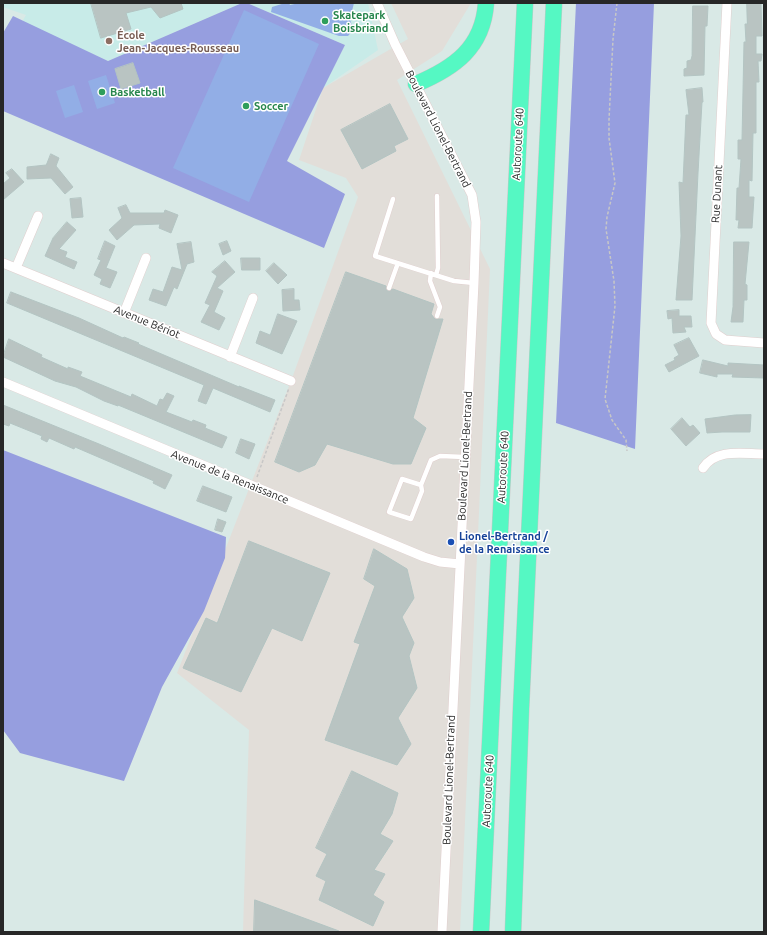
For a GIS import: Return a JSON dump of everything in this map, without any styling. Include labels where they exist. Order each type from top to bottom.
[{"type":"highway","points":[[416,84],[450,67],[471,48],[481,28],[486,3]]},
{"type":"highway","name":"Autoroute 640","points":[[481,932],[525,3]]},
{"type":"highway","points":[[513,932],[521,709],[554,3]]},
{"type":"street","name":"Boulevard Lionel-Bertrand","points":[[377,3],[416,84],[462,173],[474,203],[476,234],[474,283],[442,932]]},
{"type":"street","name":"Rue Dunant","points":[[727,3],[711,323],[716,334],[725,340],[764,343]]},
{"type":"street","points":[[16,268],[38,216]]},
{"type":"street","points":[[124,313],[146,258]]},
{"type":"street","name":"Avenue Bériot","points":[[3,263],[291,381]]},
{"type":"street","points":[[230,357],[253,298]]},
{"type":"street","name":"Avenue de la Renaissance","points":[[3,382],[424,557],[440,562],[460,564]]},
{"type":"street","points":[[703,468],[707,461],[722,454],[764,454]]},
{"type":"lane","points":[[437,196],[438,268],[430,281],[440,307],[437,316]]},
{"type":"lane","points":[[393,199],[375,256],[454,281],[474,283]]},
{"type":"lane","points":[[389,288],[398,263]]},
{"type":"lane","points":[[421,485],[402,479],[389,512],[411,519],[422,491],[421,485],[428,463],[434,458],[440,456],[465,457]]},
{"type":"path","points":[[617,3],[612,39],[609,126],[615,183],[607,217],[606,229],[614,281],[616,306],[605,399],[612,420],[626,440],[627,451]]},
{"type":"path","points":[[253,486],[291,381]]},
{"type":"shaded area","name":"École Jean-Jacques-Rousseau","points":[[3,3],[242,3],[108,61],[22,22],[26,15],[3,7]]},
{"type":"shaded area","points":[[242,3],[247,3],[345,45],[287,161],[345,194],[324,248],[3,111],[3,33],[13,16],[108,61]]},
{"type":"shaded area","name":"École Jean-Jacques-Rousseau","points":[[247,3],[368,3],[378,50],[323,88],[345,45]]},
{"type":"shaded area","name":"Skatepark Boisbriand","points":[[289,3],[290,5],[299,3],[354,3],[350,19],[353,30],[348,36],[339,36],[271,12],[272,7]]},
{"type":"shaded area","points":[[391,3],[471,3],[442,51],[397,80],[490,269],[460,932],[243,932],[249,730],[177,673],[291,381],[358,197],[346,178],[299,160],[323,88],[408,39]]},
{"type":"shaded area","points":[[576,3],[654,3],[635,449],[556,423]]},
{"type":"shaded area","name":"Soccer","points":[[244,10],[319,44],[249,202],[173,168]]},
{"type":"shaded area","name":"Basketball","points":[[106,75],[115,103],[97,109],[88,81]]},
{"type":"shaded area","name":"Basketball","points":[[74,85],[83,112],[65,118],[56,91]]},
{"type":"shaded area","points":[[3,450],[226,537],[225,558],[204,611],[162,687],[124,781],[20,753],[3,730]]},
{"type":"building","points":[[91,3],[181,3],[183,9],[160,18],[151,7],[126,13],[131,29],[101,38]]},
{"type":"building","points":[[747,3],[761,3],[762,36],[756,36],[756,54],[762,54],[761,61],[758,61],[759,82],[756,82],[756,133],[753,133],[752,181],[749,180],[749,197],[754,197],[752,228],[738,228],[739,220],[736,220],[737,188],[739,188],[741,159],[738,159],[738,140],[742,140],[744,42],[746,42],[745,24],[747,24]]},
{"type":"building","points":[[693,6],[708,6],[707,26],[705,26],[704,75],[684,76],[684,69],[687,68],[687,61],[691,60],[692,56]]},
{"type":"building","points":[[133,63],[140,83],[121,89],[115,69]]},
{"type":"building","points":[[702,88],[703,102],[692,300],[676,300],[681,236],[679,182],[683,183],[686,115],[689,115],[686,90]]},
{"type":"building","points":[[390,104],[408,139],[394,146],[396,151],[362,169],[341,130]]},
{"type":"building","points":[[51,154],[59,158],[56,166],[73,187],[65,194],[51,178],[27,179],[27,167],[46,165]]},
{"type":"building","points":[[12,169],[24,182],[3,200],[3,184],[10,178],[6,173]]},
{"type":"building","points":[[81,198],[83,217],[72,218],[70,199]]},
{"type":"building","points":[[126,205],[130,213],[164,213],[165,210],[178,215],[171,233],[159,228],[160,224],[134,225],[117,240],[109,230],[122,218],[118,208]]},
{"type":"building","points":[[67,222],[76,230],[59,249],[67,252],[65,257],[77,262],[74,269],[45,256],[53,238]]},
{"type":"building","points":[[105,241],[115,246],[106,268],[117,272],[110,288],[100,284],[102,279],[94,275],[101,260],[98,259]]},
{"type":"building","points":[[227,241],[231,251],[223,255],[219,244]]},
{"type":"building","points":[[191,242],[194,262],[187,264],[177,289],[174,287],[166,306],[149,300],[153,289],[163,292],[172,267],[182,270],[177,244]]},
{"type":"building","points":[[734,242],[749,242],[745,284],[747,285],[747,300],[744,300],[743,322],[731,322],[733,307]]},
{"type":"building","points":[[241,258],[260,258],[260,270],[242,270]]},
{"type":"building","points":[[225,261],[235,272],[217,288],[223,291],[214,312],[225,318],[219,330],[201,322],[210,305],[205,303],[217,276],[212,272]]},
{"type":"building","points":[[274,263],[287,275],[278,284],[266,271]]},
{"type":"building","points":[[346,272],[386,286],[387,291],[393,289],[434,304],[431,314],[435,319],[443,319],[413,418],[426,428],[411,464],[393,464],[327,444],[315,465],[299,472],[275,462]]},
{"type":"building","points":[[294,289],[294,300],[299,300],[300,310],[283,311],[282,290]]},
{"type":"building","points":[[11,292],[79,318],[239,387],[275,400],[270,412],[213,388],[206,404],[198,401],[204,385],[7,303]]},
{"type":"building","points":[[679,310],[679,316],[691,316],[692,327],[684,327],[686,332],[673,333],[672,318],[668,319],[667,311]]},
{"type":"building","points":[[278,314],[297,321],[282,354],[256,343],[260,331],[270,335]]},
{"type":"building","points":[[689,338],[699,356],[669,372],[665,365],[675,360],[674,358],[679,355],[674,345]]},
{"type":"building","points":[[9,339],[42,355],[41,357],[68,369],[68,367],[82,372],[80,376],[131,397],[132,394],[157,406],[160,399],[163,400],[167,393],[174,396],[166,412],[192,422],[193,420],[206,425],[205,428],[227,437],[222,448],[118,405],[104,401],[76,387],[55,381],[3,357]]},
{"type":"building","points":[[703,360],[728,366],[728,363],[764,365],[764,378],[732,377],[733,374],[717,374],[717,377],[700,373]]},
{"type":"building","points":[[3,405],[172,475],[165,489],[153,483],[154,481],[75,447],[74,449],[49,438],[47,442],[41,439],[42,436],[10,423],[9,426],[3,424]]},
{"type":"building","points":[[735,415],[751,415],[750,432],[707,433],[705,419]]},
{"type":"building","points":[[682,418],[690,427],[693,425],[700,433],[686,446],[671,429]]},
{"type":"building","points":[[241,439],[255,444],[249,459],[236,453]]},
{"type":"building","points":[[203,486],[232,497],[226,512],[197,501]]},
{"type":"building","points":[[218,519],[226,522],[222,532],[215,530]]},
{"type":"building","points":[[249,541],[330,573],[302,641],[272,628],[241,692],[183,668],[206,618],[217,623]]},
{"type":"building","points":[[374,549],[407,569],[414,598],[402,617],[414,643],[409,656],[417,688],[398,718],[411,744],[397,765],[325,740],[360,644],[354,642],[375,586],[364,579]]},
{"type":"building","points":[[352,771],[398,793],[392,814],[380,834],[393,841],[374,870],[385,874],[373,895],[384,902],[373,926],[319,900],[326,881],[316,876],[327,854],[316,848]]},
{"type":"building","points":[[255,900],[339,931],[339,932],[254,932]]},
{"type":"place","name":"Skatepark Boisbriand","points":[[325,21]]},
{"type":"place","name":"École Jean-Jacques-Rousseau","points":[[109,41]]},
{"type":"place","name":"Basketball","points":[[102,92]]},
{"type":"place","name":"Soccer","points":[[246,106]]},
{"type":"place","name":"Lionel-Bertrand / de la Renaissance","points":[[451,542]]}]
